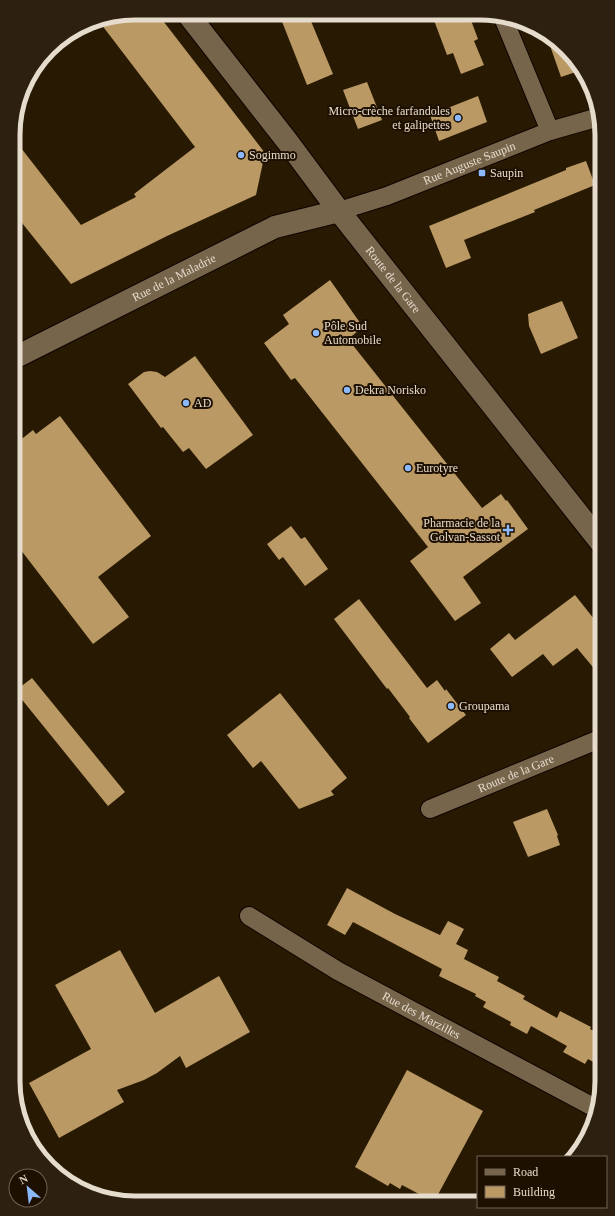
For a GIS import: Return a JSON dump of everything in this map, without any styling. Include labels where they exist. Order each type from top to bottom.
[{"type":"main road","name":"Route de la Gare","points":[[193,20],[288,141],[339,212],[595,535]]},
{"type":"main road","name":"Rue de la Maladrie","points":[[20,355],[275,227],[339,212]]},
{"type":"street","points":[[505,23],[550,131]]},
{"type":"street","name":"Rue Auguste Saupin","points":[[339,212],[386,196],[550,131],[594,118]]},
{"type":"street","name":"Route de la Gare","points":[[430,809],[595,741]]},
{"type":"street","name":"Rue des Marzilles","points":[[249,916],[338,970],[592,1106]]},
{"type":"building","points":[[162,20],[265,153],[256,195],[167,236],[71,284],[20,220],[20,147],[81,225],[136,197],[134,194],[195,147],[102,25],[120,21]]},
{"type":"building","points":[[281,20],[310,20],[333,74],[307,85]]},
{"type":"building","points":[[434,20],[471,20],[478,39],[474,41],[484,65],[461,74],[453,53],[447,55]]},
{"type":"building","points":[[549,43],[566,59],[576,72],[561,77]]},
{"type":"building","points":[[367,82],[382,120],[358,129],[343,90]]},
{"type":"building","name":"Micro-crèche farfandoles et galipettes","points":[[478,96],[487,122],[439,141],[430,115]]},
{"type":"building","points":[[586,161],[595,185],[534,210],[535,212],[464,240],[471,258],[446,268],[429,226]]},
{"type":"building","points":[[330,280],[363,327],[348,339],[482,508],[501,494],[528,529],[463,577],[481,603],[455,621],[410,561],[428,547],[295,378],[291,380],[264,343],[289,324],[283,315]]},
{"type":"building","points":[[562,301],[578,338],[541,354],[529,326],[528,314]]},
{"type":"building","name":"AD","points":[[195,356],[253,435],[206,469],[189,448],[183,452],[163,427],[161,428],[128,384],[144,372],[157,372],[165,377]]},
{"type":"building","points":[[60,416],[151,536],[98,577],[129,617],[93,644],[20,549],[20,440],[33,430],[36,434]]},
{"type":"building","points":[[291,526],[301,539],[305,537],[328,569],[305,586],[283,557],[279,560],[267,544]]},
{"type":"building","points":[[575,595],[595,620],[595,670],[577,648],[553,666],[543,654],[512,677],[490,649],[509,633],[515,640]]},
{"type":"building","points":[[359,599],[427,688],[437,680],[466,715],[428,743],[409,718],[410,717],[334,619]]},
{"type":"building","points":[[32,678],[125,792],[108,806],[20,697],[20,687]]},
{"type":"building","points":[[280,693],[347,778],[331,791],[334,795],[299,809],[261,761],[253,768],[227,735]]},
{"type":"building","points":[[547,809],[558,835],[560,845],[528,857],[513,822]]},
{"type":"building","points":[[347,888],[395,914],[440,935],[448,921],[464,929],[456,944],[468,950],[464,959],[499,977],[497,981],[525,996],[523,999],[557,1018],[560,1011],[591,1027],[590,1029],[595,1032],[595,1063],[588,1059],[585,1064],[563,1052],[567,1046],[531,1026],[527,1034],[510,1025],[511,1022],[483,1007],[486,1002],[475,996],[476,994],[439,976],[442,969],[353,922],[345,935],[327,925]]},
{"type":"building","points":[[120,950],[155,1013],[219,976],[250,1032],[186,1068],[180,1056],[157,1073],[144,1080],[117,1090],[124,1102],[59,1138],[29,1083],[91,1049],[55,985]]},
{"type":"building","points":[[407,1070],[483,1111],[437,1196],[423,1196],[402,1185],[400,1189],[390,1183],[388,1186],[355,1167]]},
{"type":"place","name":"Micro-crèche farfandoles et galipettes","points":[[458,118]]},
{"type":"place","name":"Sogimmo","points":[[241,155]]},
{"type":"place","name":"Saupin","points":[[482,173]]},
{"type":"place","name":"Pôle Sud Automobile","points":[[316,333]]},
{"type":"place","name":"Dekra Norisko","points":[[347,390]]},
{"type":"place","name":"AD","points":[[186,403]]},
{"type":"place","name":"Eurotyre","points":[[408,468]]},
{"type":"place","name":"Pharmacie de la Golvan-Sassot","points":[[508,530]]},
{"type":"place","name":"Groupama","points":[[451,706]]}]
